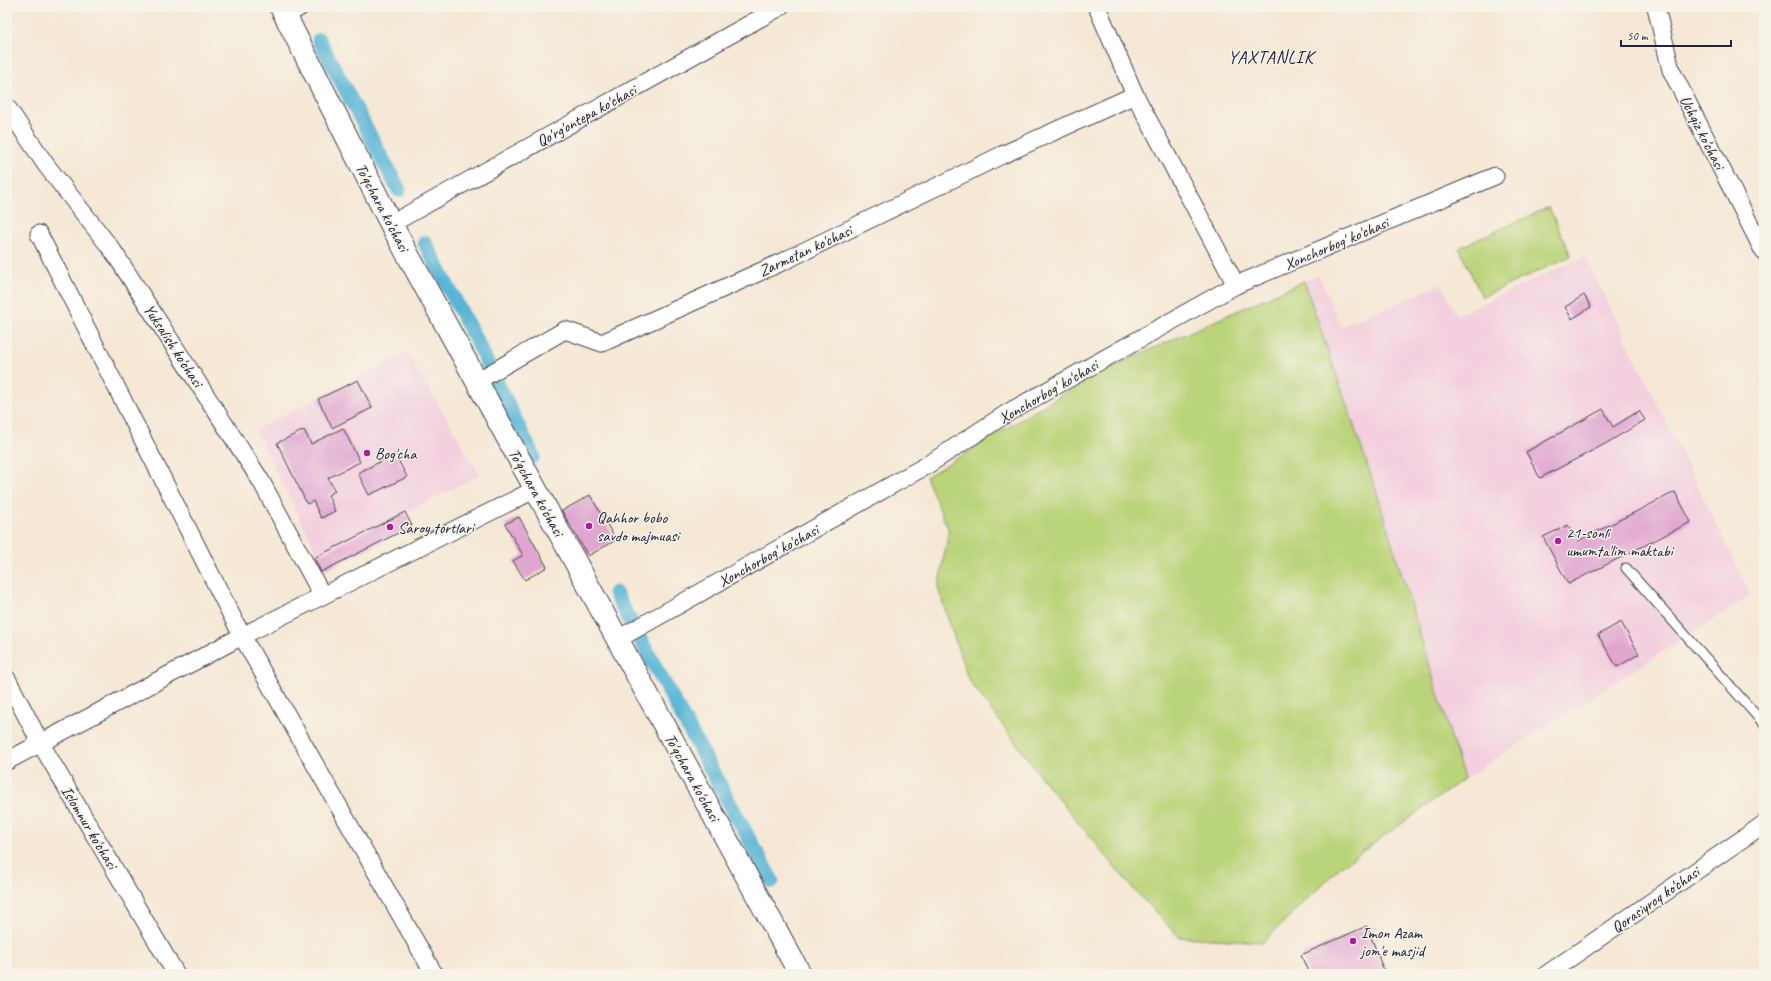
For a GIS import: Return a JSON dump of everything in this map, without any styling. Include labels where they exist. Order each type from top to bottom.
[{"type":"street","name":"Qo'rg'ontepa ko'chasi","points":[[391,224],[780,7]]},
{"type":"street","points":[[1097,7],[1134,96],[1236,285]]},
{"type":"street","name":"Uchqiz ko'chasi","points":[[1656,7],[1671,70],[1764,252]]},
{"type":"street","name":"To'qchara ko'chasi","points":[[288,10],[391,224],[800,974]]},
{"type":"street","name":"Zarmetan ko'chasi","points":[[477,381],[565,330],[602,343],[784,261],[1002,155],[1134,96]]},
{"type":"street","name":"Yuksalish ko'chasi","points":[[7,107],[46,165],[118,258],[261,481],[322,595]]},
{"type":"street","name":"Xonchorbog' ko'chasi","points":[[618,639],[929,464],[1009,412],[1236,285],[1495,176]]},
{"type":"street","points":[[39,234],[242,636],[434,974]]},
{"type":"street","points":[[7,761],[242,636],[536,489]]},
{"type":"street","name":"Islomnur ko'chasi","points":[[7,679],[41,744],[176,974]]},
{"type":"street","name":"Qorasiyroq ko'chasi","points":[[1547,974],[1764,824]]},
{"type":"lane","points":[[1626,568],[1764,724]]},
{"type":"shaded area","name":"21-sonli umumta'lim maktabi","points":[[1585,256],[1751,595],[1464,779],[1375,487],[1304,281],[1319,276],[1341,327],[1442,284],[1456,316]]},
{"type":"shaded area","name":"Bog'cha","points":[[407,352],[480,475],[319,556],[255,430]]},
{"type":"green space","points":[[1549,207],[1571,256],[1482,297],[1459,248]]},
{"type":"green space","points":[[1304,281],[1375,487],[1464,779],[1338,869],[1263,942],[1179,937],[1135,891],[1048,786],[968,679],[938,588],[949,531],[926,477],[1096,374]]},
{"type":"building","points":[[1584,295],[1591,307],[1572,319],[1565,307]]},
{"type":"building","points":[[358,380],[372,408],[332,428],[318,399]]},
{"type":"building","points":[[1603,409],[1613,427],[1639,411],[1645,420],[1605,444],[1540,478],[1526,452]]},
{"type":"building","points":[[343,428],[360,462],[328,478],[335,491],[328,495],[335,511],[321,518],[313,501],[307,504],[277,443],[304,430],[311,444]]},
{"type":"building","points":[[395,454],[407,477],[369,495],[358,473]]},
{"type":"building","points":[[1675,492],[1691,522],[1568,584],[1543,537],[1568,525],[1578,541]]},
{"type":"building","name":"Qahhor bobo savdo majmuasi","points":[[590,495],[616,540],[588,556],[562,511]]},
{"type":"building","points":[[405,512],[412,526],[321,572],[314,558]]},
{"type":"building","points":[[519,517],[547,567],[525,580],[513,561],[523,555],[505,524]]},
{"type":"building","points":[[1621,622],[1639,654],[1617,667],[1598,635]]},
{"type":"building","name":"Imon Azam jom'e masjid","points":[[1367,926],[1385,974],[1309,974],[1301,955]]},
{"type":"waterway","points":[[319,40],[399,190]]},
{"type":"waterway","points":[[425,243],[480,348],[533,456]]},
{"type":"waterway","points":[[615,593],[772,881]]},
{"type":"place","name":"Bog'cha","points":[[367,453]]},
{"type":"place","name":"Qahhor bobo savdo majmuasi","points":[[589,526]]},
{"type":"place","name":"Saroy tortlari","points":[[390,527]]},
{"type":"place","name":"21-sonli umumta'lim maktabi","points":[[1558,541]]},
{"type":"place","name":"Imon Azam jom'e masjid","points":[[1353,941]]},
{"type":"district","name":"YAXTANLIK","points":[[1271,57]]}]
